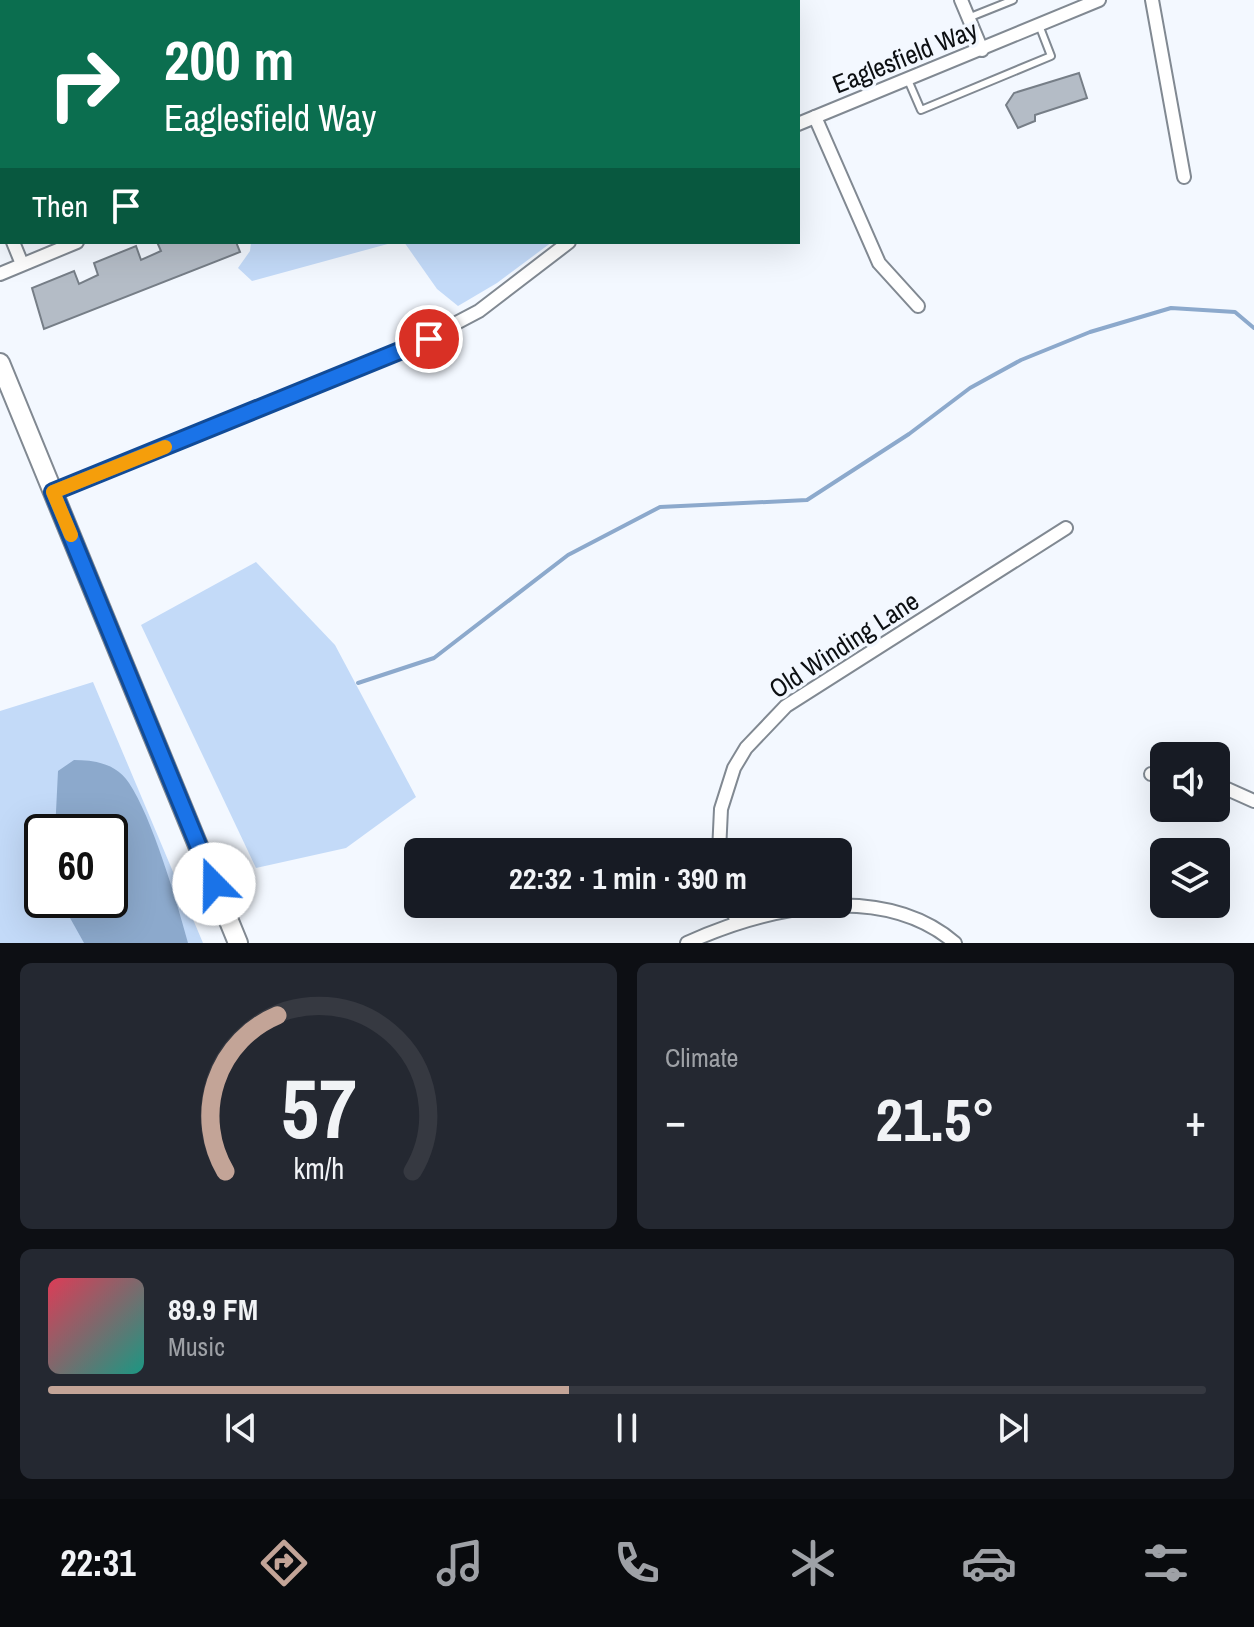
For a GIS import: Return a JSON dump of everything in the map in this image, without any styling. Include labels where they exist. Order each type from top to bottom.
[{"type":"main road","points":[[0,363],[238,943]]},
{"type":"street","points":[[961,0],[982,50]]},
{"type":"street","name":"Eaglesfield Way","points":[[800,123],[982,50],[1079,4],[1099,0]]},
{"type":"street","points":[[1152,0],[1184,177]]},
{"type":"street","name":"Eaglesfield Way","points":[[815,117],[879,263],[918,306]]},
{"type":"street","points":[[14,244],[22,264]]},
{"type":"street","points":[[0,274],[72,244]]},
{"type":"street","points":[[53,492],[405,350],[453,327],[566,244]]},
{"type":"street","name":"Old Winding Lane","points":[[720,838],[721,809],[734,768],[754,739],[786,706],[1066,528]]},
{"type":"street","points":[[1230,790],[1254,801]]},
{"type":"street","points":[[687,943],[737,923],[800,910],[874,907],[912,915],[955,943]]},
{"type":"street","points":[[735,918],[737,923]]},
{"type":"lane","points":[[968,18],[1013,0]]},
{"type":"lane","points":[[908,80],[921,110],[1051,56],[1039,25]]},
{"type":"shaded area","points":[[251,244],[388,244],[252,281],[238,268],[250,251]]},
{"type":"shaded area","points":[[405,244],[549,244],[497,283],[458,306],[437,289]]},
{"type":"shaded area","points":[[256,562],[335,645],[416,797],[346,848],[256,868],[141,625]]},
{"type":"shaded area","points":[[93,682],[203,943],[0,943],[0,711]]},
{"type":"shaded area","points":[[74,760],[90,761],[118,771],[129,783],[155,838],[188,943],[84,943],[70,918],[128,918],[128,814],[56,814],[58,771]]},
{"type":"building","points":[[1079,73],[1087,98],[1035,115],[1035,121],[1018,128],[1006,105],[1014,93]]},
{"type":"building","points":[[158,244],[237,244],[240,252],[44,329],[32,288],[74,271],[79,284],[98,275],[94,263],[136,246],[141,260],[161,251]]},
{"type":"waterway","points":[[358,683],[434,658],[568,555],[660,507],[807,500],[909,434],[970,388],[1021,360],[1090,332],[1171,308],[1235,312],[1254,328]]},
{"type":"slow traffic","points":[[71,535],[53,492],[165,447]]},
{"type":"route","points":[[214,884],[53,492],[429,339]]}]
